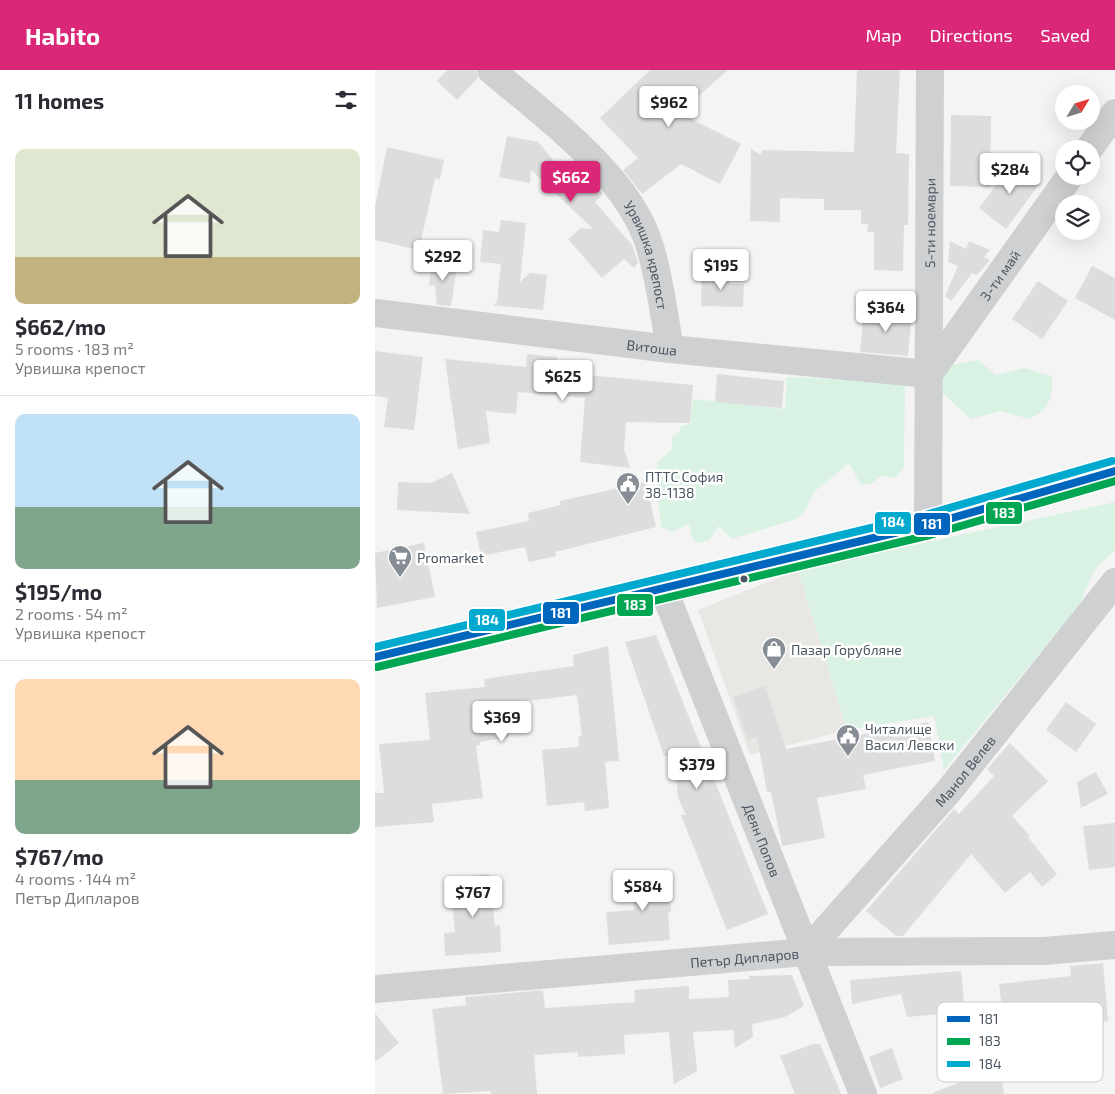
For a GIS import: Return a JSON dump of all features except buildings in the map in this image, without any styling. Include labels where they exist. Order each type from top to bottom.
[{"type":"main road","points":[[375,657],[928,525],[1115,471]]},
{"type":"street","name":"Урвишка крепост","points":[[491,70],[577,144],[624,192],[650,246],[670,349]]},
{"type":"street","name":"5-ти ноември","points":[[928,525],[930,70]]},
{"type":"street","points":[[1096,140],[1115,113]]},
{"type":"street","name":"3-ти май","points":[[929,374],[1064,185]]},
{"type":"street","name":"Витоша","points":[[375,313],[670,349],[929,374]]},
{"type":"street","name":"Манол Велев","points":[[806,952],[948,792],[1115,582]]},
{"type":"street","name":"Деян Попов","points":[[663,588],[863,1094]]},
{"type":"street","name":"Петър Дипларов","points":[[375,989],[806,952],[1044,950],[1115,945]]},
{"type":"shaded area","name":"Пазар Горубляне","points":[[798,570],[847,730],[750,755],[698,610]]},
{"type":"green space","points":[[978,360],[996,375],[1024,368],[1052,376],[1051,397],[1046,407],[1029,419],[1001,411],[971,419],[939,390],[947,366]]},
{"type":"green space","points":[[787,377],[905,382],[904,468],[895,478],[881,476],[872,483],[862,485],[848,464],[815,491],[805,511],[796,519],[732,539],[719,526],[709,540],[696,543],[692,538],[689,524],[672,532],[661,527],[656,480],[658,462],[672,449],[672,437],[679,433],[681,426],[690,424],[693,399],[785,409]]},
{"type":"green space","points":[[1115,502],[1115,550],[1095,569],[1079,605],[944,770],[934,716],[847,730],[798,570]]},
{"type":"transit line","name":"184","points":[[375,647],[925,515],[1112,461]]},
{"type":"transit line","name":"181","points":[[375,657],[928,525],[1115,471]]},
{"type":"transit line","name":"183","points":[[377,667],[930,535],[1115,481]]},
{"type":"place","name":"ПТТС София 38-1138","points":[[628,505]]},
{"type":"place","name":"Promarket","points":[[400,578]]},
{"type":"place","name":"Пазар Горубляне","points":[[774,670]]},
{"type":"place","name":"Читалище Васил Левски","points":[[848,757]]}]
